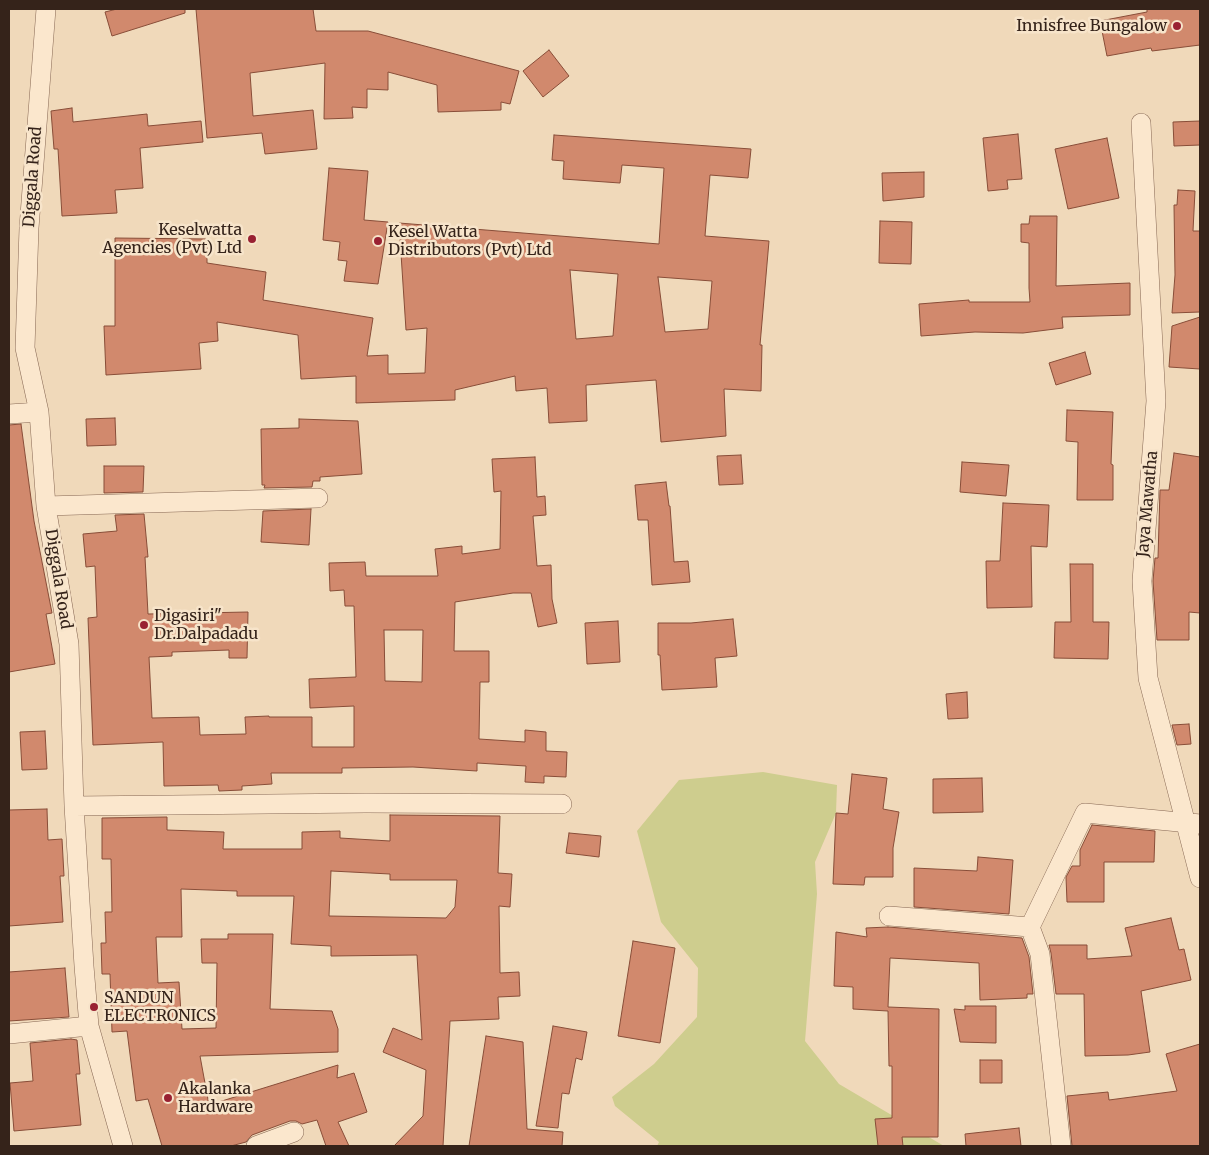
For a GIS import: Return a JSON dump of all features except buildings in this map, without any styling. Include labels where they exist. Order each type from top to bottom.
[{"type":"street","name":"Diggala Road","points":[[46,9],[29,228],[25,348],[39,412],[46,506],[68,644],[74,806],[89,1026],[123,1146]]},
{"type":"street","name":"Jaya Mawatha","points":[[1141,123],[1156,402],[1142,581],[1148,678],[1193,823],[1200,878]]},
{"type":"street","points":[[9,414],[39,412]]},
{"type":"street","points":[[46,506],[318,498]]},
{"type":"street","points":[[74,806],[366,803],[562,804]]},
{"type":"street","points":[[1061,1146],[1040,954],[1030,927],[1085,812],[1193,823]]},
{"type":"street","points":[[889,916],[1030,927]]},
{"type":"street","points":[[9,1034],[89,1026]]},
{"type":"street","points":[[256,1146],[294,1132]]},
{"type":"shaded area","points":[[763,772],[837,785],[836,813],[815,862],[817,894],[805,1041],[839,1084],[944,1146],[657,1146],[659,1142],[615,1106],[612,1097],[654,1064],[697,1017],[698,968],[661,922],[637,831],[679,780]]},
{"type":"place","name":"Innisfree Bungalow","points":[[1177,26]]},
{"type":"place","name":"Keselwatta Agencies (Pvt) Ltd","points":[[252,239]]},
{"type":"place","name":"Kesel Watta Distributors (Pvt) Ltd","points":[[378,241]]},
{"type":"place","name":"Digasiri\" Dr.Dalpadadu","points":[[144,625]]},
{"type":"place","name":"SANDUN ELECTRONICS","points":[[94,1007]]},
{"type":"place","name":"Akalanka Hardware","points":[[168,1098]]}]
